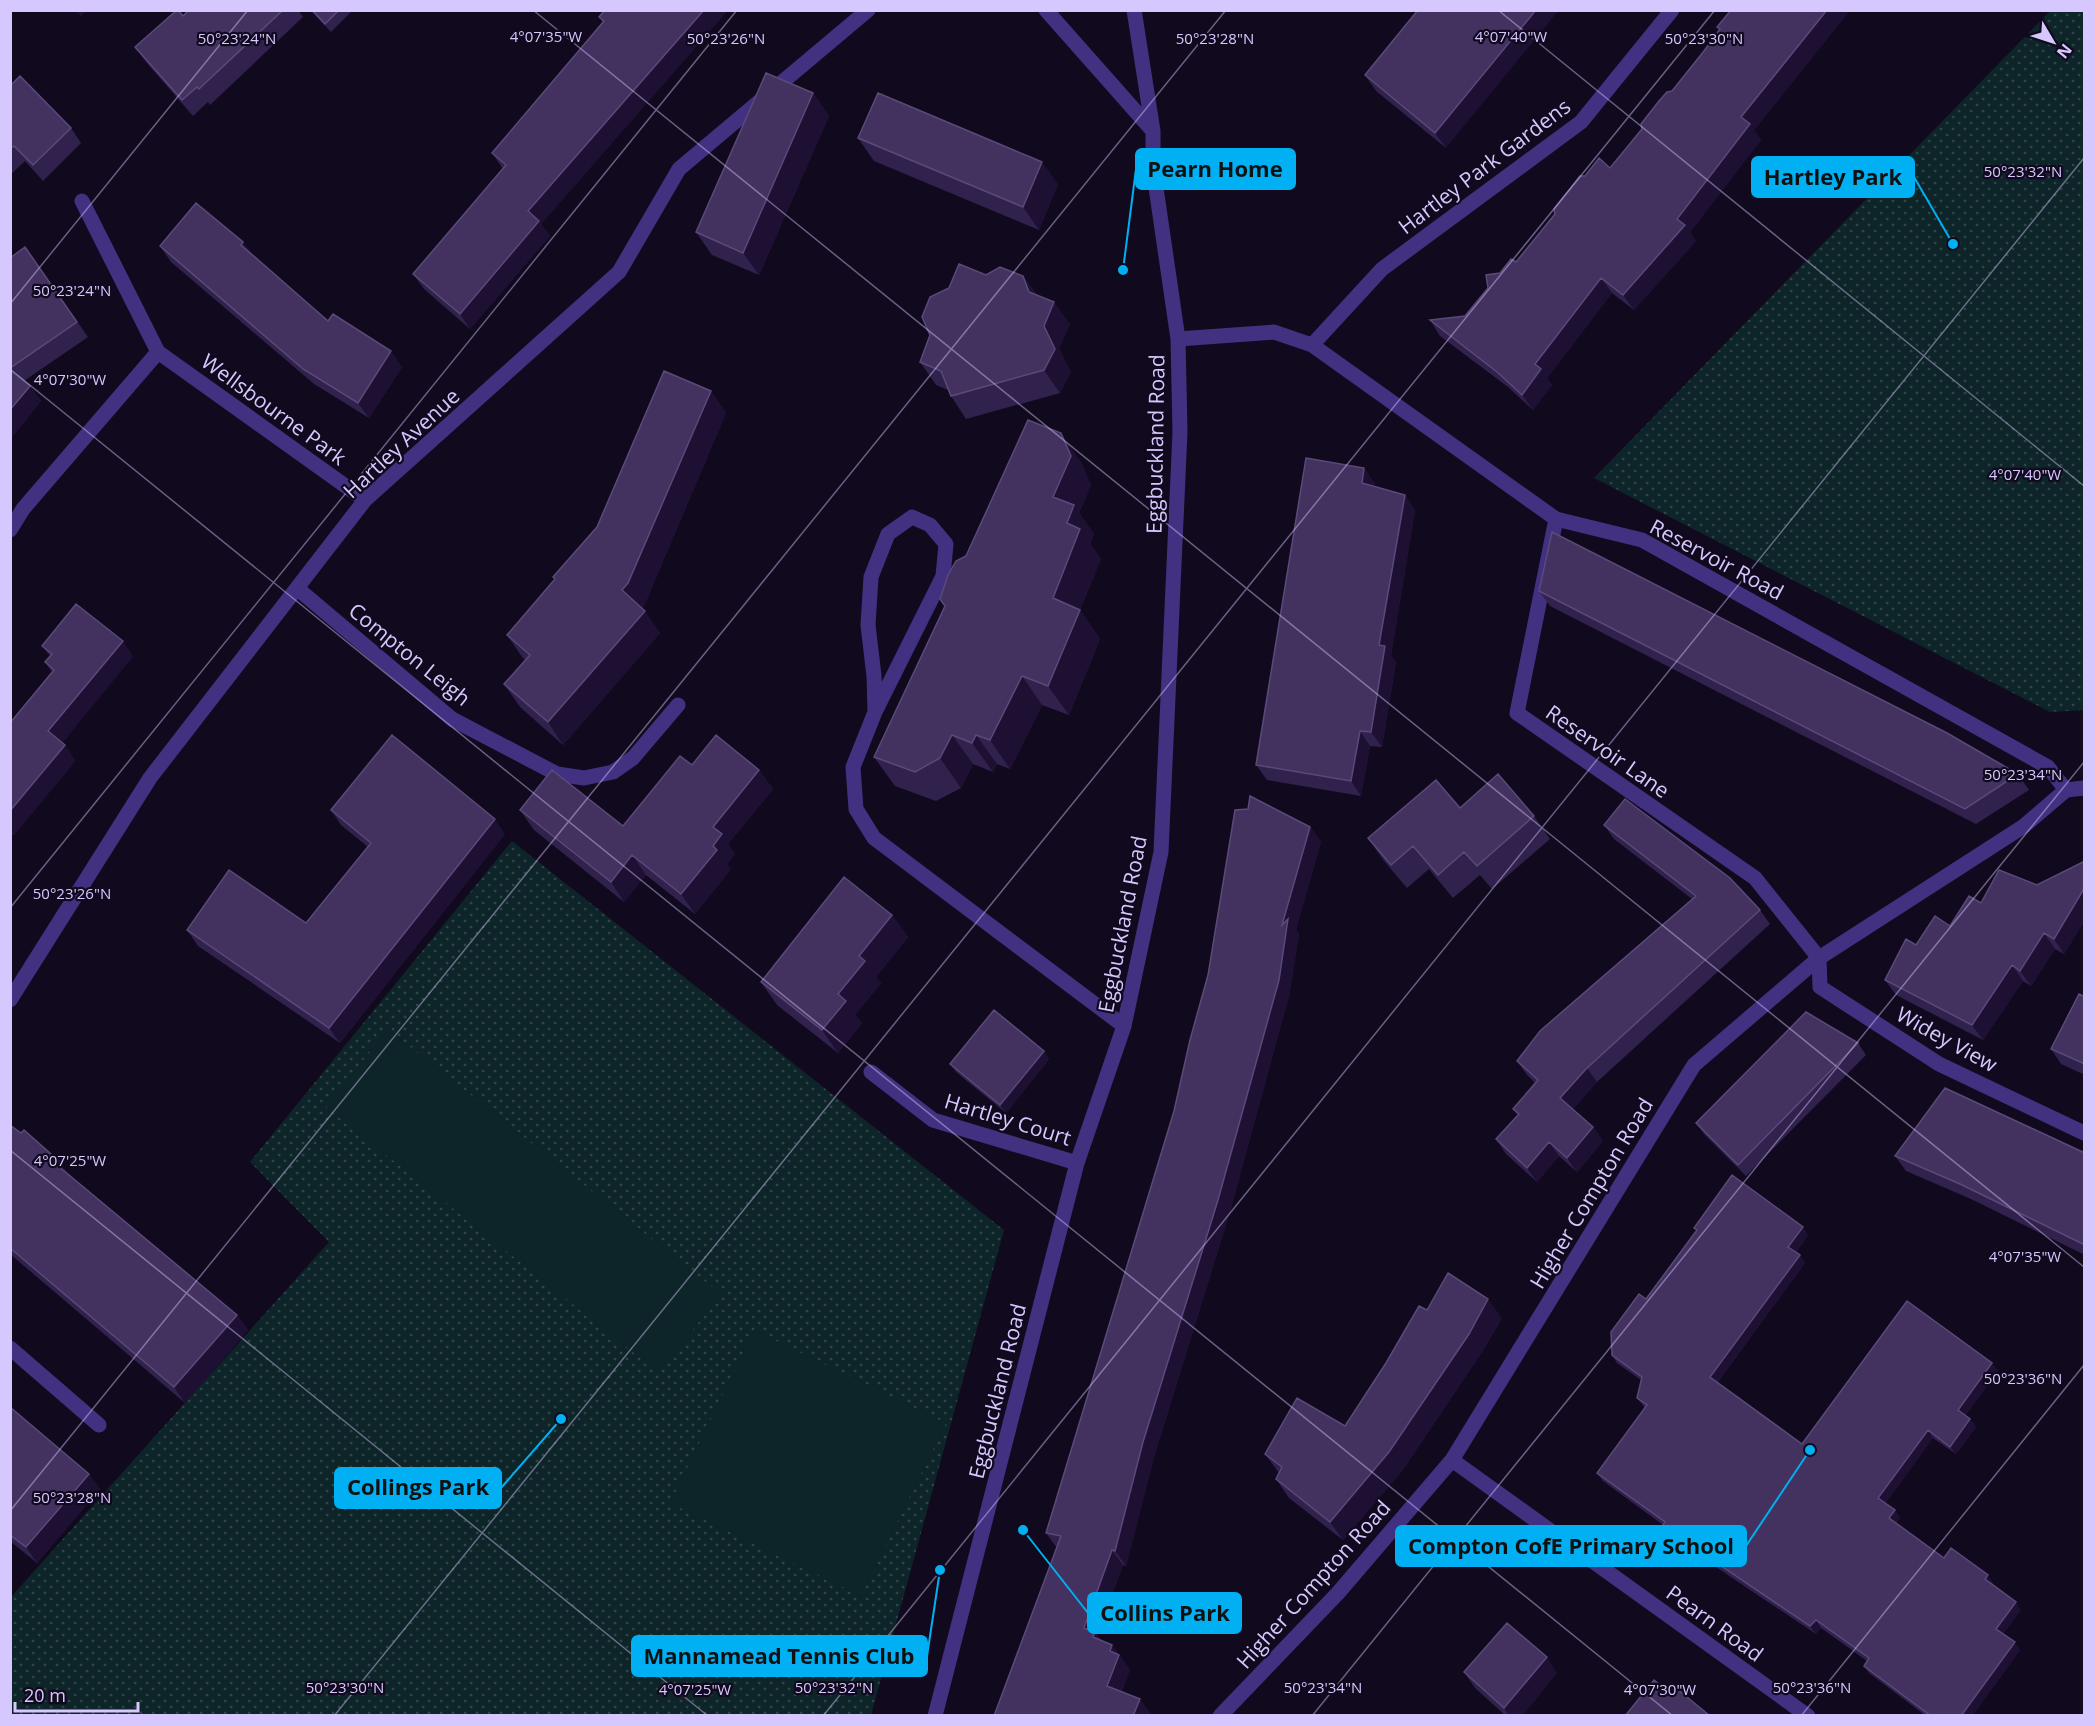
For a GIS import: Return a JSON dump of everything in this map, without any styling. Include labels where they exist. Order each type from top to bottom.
[{"type":"street","name":"Hartley Avenue","points":[[10,1000],[150,778],[365,500],[620,272],[679,169],[868,10]]},
{"type":"street","points":[[1046,10],[1153,131]]},
{"type":"street","name":"Eggbuckland Road","points":[[935,1716],[1077,1163],[1124,1026],[1161,852],[1180,432],[1178,339],[1153,167],[1153,131],[1134,10]]},
{"type":"street","name":"Hartley Park Gardens","points":[[1312,345],[1382,269],[1581,122],[1672,10]]},
{"type":"street","name":"Wellsbourne Park","points":[[82,201],[158,352],[365,500]]},
{"type":"street","name":"Reservoir Road","points":[[1178,339],[1274,332],[1312,345],[1556,519],[1642,540],[2048,767],[2066,790]]},
{"type":"street","points":[[10,530],[23,509],[158,352]]},
{"type":"street","points":[[875,712],[874,676],[868,625],[871,577],[888,534],[912,517],[930,525],[946,544],[943,576],[875,712],[853,767],[855,809],[874,838],[1124,1026]]},
{"type":"street","name":"Reservoir Lane","points":[[1556,519],[1517,713],[1755,878],[1819,958]]},
{"type":"street","name":"Compton Leigh","points":[[298,589],[452,719],[557,774],[584,778],[613,772],[633,758],[678,705]]},
{"type":"street","points":[[2066,790],[2085,788]]},
{"type":"street","name":"Higher Compton Road","points":[[1220,1716],[1338,1593],[1452,1460],[1694,1065],[1819,958],[2018,830],[2066,790]]},
{"type":"street","name":"Widey View","points":[[1819,958],[1820,987],[1939,1064],[2085,1133]]},
{"type":"street","name":"Hartley Court","points":[[871,1072],[933,1120],[1077,1163]]},
{"type":"street","points":[[10,1348],[99,1425]]},
{"type":"street","name":"Pearn Road","points":[[1452,1460],[1808,1716]]},
{"type":"green space","points":[[2050,11],[2084,11],[2084,710],[2050,712],[1594,478]]},
{"type":"green space","points":[[512,841],[1004,1230],[871,1715],[11,1716],[11,1597],[329,1242],[250,1162]]},
{"type":"green space","points":[[388,1029],[721,1294],[659,1373],[326,1107]]},
{"type":"green space","points":[[754,1330],[946,1423],[861,1596],[670,1503]]},
{"type":"building","points":[[177,10],[183,16],[189,10],[283,10],[199,89],[197,87],[182,100],[135,47]]},
{"type":"building","points":[[312,10],[339,10],[325,24]]},
{"type":"building","points":[[605,10],[704,10],[528,211],[539,221],[460,314],[413,274],[506,165],[492,153],[604,21],[599,17]]},
{"type":"building","points":[[1418,10],[1536,10],[1435,133],[1365,75]]},
{"type":"building","points":[[1731,10],[1827,10],[1741,117],[1750,124],[1677,219],[1685,225],[1623,295],[1601,278],[1535,364],[1541,369],[1522,395],[1497,372],[1430,320],[1465,316],[1488,288],[1486,275],[1500,273],[1511,259],[1516,262],[1555,214],[1554,209],[1580,176],[1585,176],[1599,158],[1610,168],[1642,129],[1641,124],[1659,101],[1667,92],[1672,91],[1704,51],[1720,29],[1717,27]]},
{"type":"building","points":[[766,73],[813,93],[743,253],[696,232]]},
{"type":"building","points":[[20,76],[71,128],[33,165],[14,146],[10,149],[10,86]]},
{"type":"building","points":[[878,93],[1042,162],[1023,207],[858,138]]},
{"type":"building","points":[[196,203],[243,242],[241,245],[328,321],[333,314],[391,351],[358,403],[303,369],[160,246]]},
{"type":"building","points":[[25,247],[77,322],[10,368],[10,258]]},
{"type":"building","points":[[959,264],[986,275],[1000,267],[1023,276],[1029,292],[1054,302],[1044,326],[1055,349],[1044,370],[951,396],[941,371],[920,362],[930,335],[922,317],[930,297],[949,288]]},
{"type":"building","points":[[10,370],[30,386],[10,410]]},
{"type":"building","points":[[664,371],[711,391],[628,583],[622,590],[645,611],[548,722],[504,684],[530,655],[507,635],[597,527]]},
{"type":"building","points":[[1028,420],[1061,433],[1071,456],[1053,497],[1074,505],[1067,523],[1080,529],[1053,598],[1080,610],[1048,686],[1022,676],[990,740],[976,735],[972,743],[952,735],[940,758],[915,772],[874,757],[945,606],[940,599],[948,575],[956,561],[966,556]]},
{"type":"building","points":[[1306,458],[1364,468],[1362,483],[1405,495],[1379,645],[1385,646],[1371,732],[1360,731],[1351,781],[1256,765]]},
{"type":"building","points":[[1552,532],[1947,733],[2018,774],[1965,809],[1539,591]]},
{"type":"building","points":[[76,604],[123,641],[48,731],[65,745],[10,811],[10,723],[54,670],[45,662],[52,654],[42,646]]},
{"type":"building","points":[[392,735],[495,819],[329,1028],[187,930],[229,870],[306,923],[371,843],[331,810]]},
{"type":"building","points":[[716,735],[759,770],[713,827],[722,834],[713,846],[717,850],[681,894],[632,855],[611,882],[520,810],[552,770],[623,826],[680,756],[692,765]]},
{"type":"building","points":[[1498,774],[1534,816],[1477,866],[1464,852],[1438,875],[1413,846],[1391,865],[1368,838],[1436,780],[1460,808]]},
{"type":"building","points":[[1250,796],[1310,827],[1282,925],[1288,919],[1279,980],[1218,1200],[1143,1442],[1115,1551],[1112,1550],[1084,1628],[1095,1632],[1093,1637],[1112,1645],[1110,1651],[1119,1655],[1107,1686],[1140,1699],[1133,1716],[994,1716],[1061,1536],[1046,1533],[1174,1111],[1208,975],[1235,810],[1248,809]]},
{"type":"building","points":[[1625,799],[1730,878],[1760,910],[1587,1068],[1560,1098],[1593,1127],[1567,1158],[1549,1142],[1527,1168],[1496,1139],[1519,1114],[1513,1109],[1538,1080],[1517,1061],[1540,1031],[1696,896],[1604,825]]},
{"type":"building","points":[[2085,861],[2085,887],[2054,939],[2044,933],[2020,971],[2012,965],[1972,1025],[1885,980],[1906,939],[1916,945],[1935,916],[1950,926],[1969,896],[1981,903],[1999,870],[2037,885]]},
{"type":"building","points":[[844,877],[892,915],[859,956],[865,961],[838,994],[846,1001],[822,1030],[761,982]]},
{"type":"building","points":[[2079,994],[2085,997],[2085,1064],[2051,1049]]},
{"type":"building","points":[[994,1010],[1044,1051],[1000,1105],[950,1064]]},
{"type":"building","points":[[1806,1012],[1858,1043],[1738,1165],[1696,1123]]},
{"type":"building","points":[[1945,1088],[2085,1153],[2085,1245],[1960,1184],[1895,1156]]},
{"type":"building","points":[[10,1125],[21,1133],[24,1130],[60,1162],[57,1165],[237,1315],[174,1387],[10,1248]]},
{"type":"building","points":[[1732,1175],[1803,1227],[1788,1247],[1800,1255],[1710,1377],[1802,1444],[1907,1301],[1992,1363],[1958,1410],[1970,1419],[1950,1447],[1928,1430],[1878,1498],[1895,1510],[1889,1518],[1944,1558],[1951,1548],[1988,1575],[1985,1579],[2016,1602],[1996,1629],[2015,1642],[1961,1716],[1931,1716],[1864,1666],[1869,1658],[1816,1620],[1810,1626],[1702,1553],[1697,1559],[1659,1531],[1665,1522],[1597,1473],[1647,1405],[1637,1398],[1642,1377],[1612,1355],[1611,1332],[1639,1294],[1646,1299],[1697,1230],[1694,1228]]},
{"type":"building","points":[[1448,1273],[1488,1299],[1469,1334],[1389,1452],[1330,1522],[1276,1479],[1282,1467],[1265,1454],[1297,1398],[1345,1426],[1386,1363],[1419,1306],[1427,1310]]},
{"type":"building","points":[[10,1407],[89,1474],[26,1547],[10,1535]]},
{"type":"building","points":[[1507,1623],[1547,1657],[1504,1708],[1464,1672]]},
{"type":"building","points":[[1654,1680],[1671,1694],[1676,1688],[1710,1716],[1625,1716]]},
{"type":"place","name":"Hartley Park","points":[[1953,244]]},
{"type":"place","name":"Pearn Home","points":[[1123,270]]},
{"type":"place","name":"Collings Park","points":[[561,1419]]},
{"type":"place","name":"Compton CofE Primary School","points":[[1810,1450]]},
{"type":"place","name":"Collins Park","points":[[1023,1530]]},
{"type":"place","name":"Mannamead Tennis Club","points":[[940,1570]]}]
